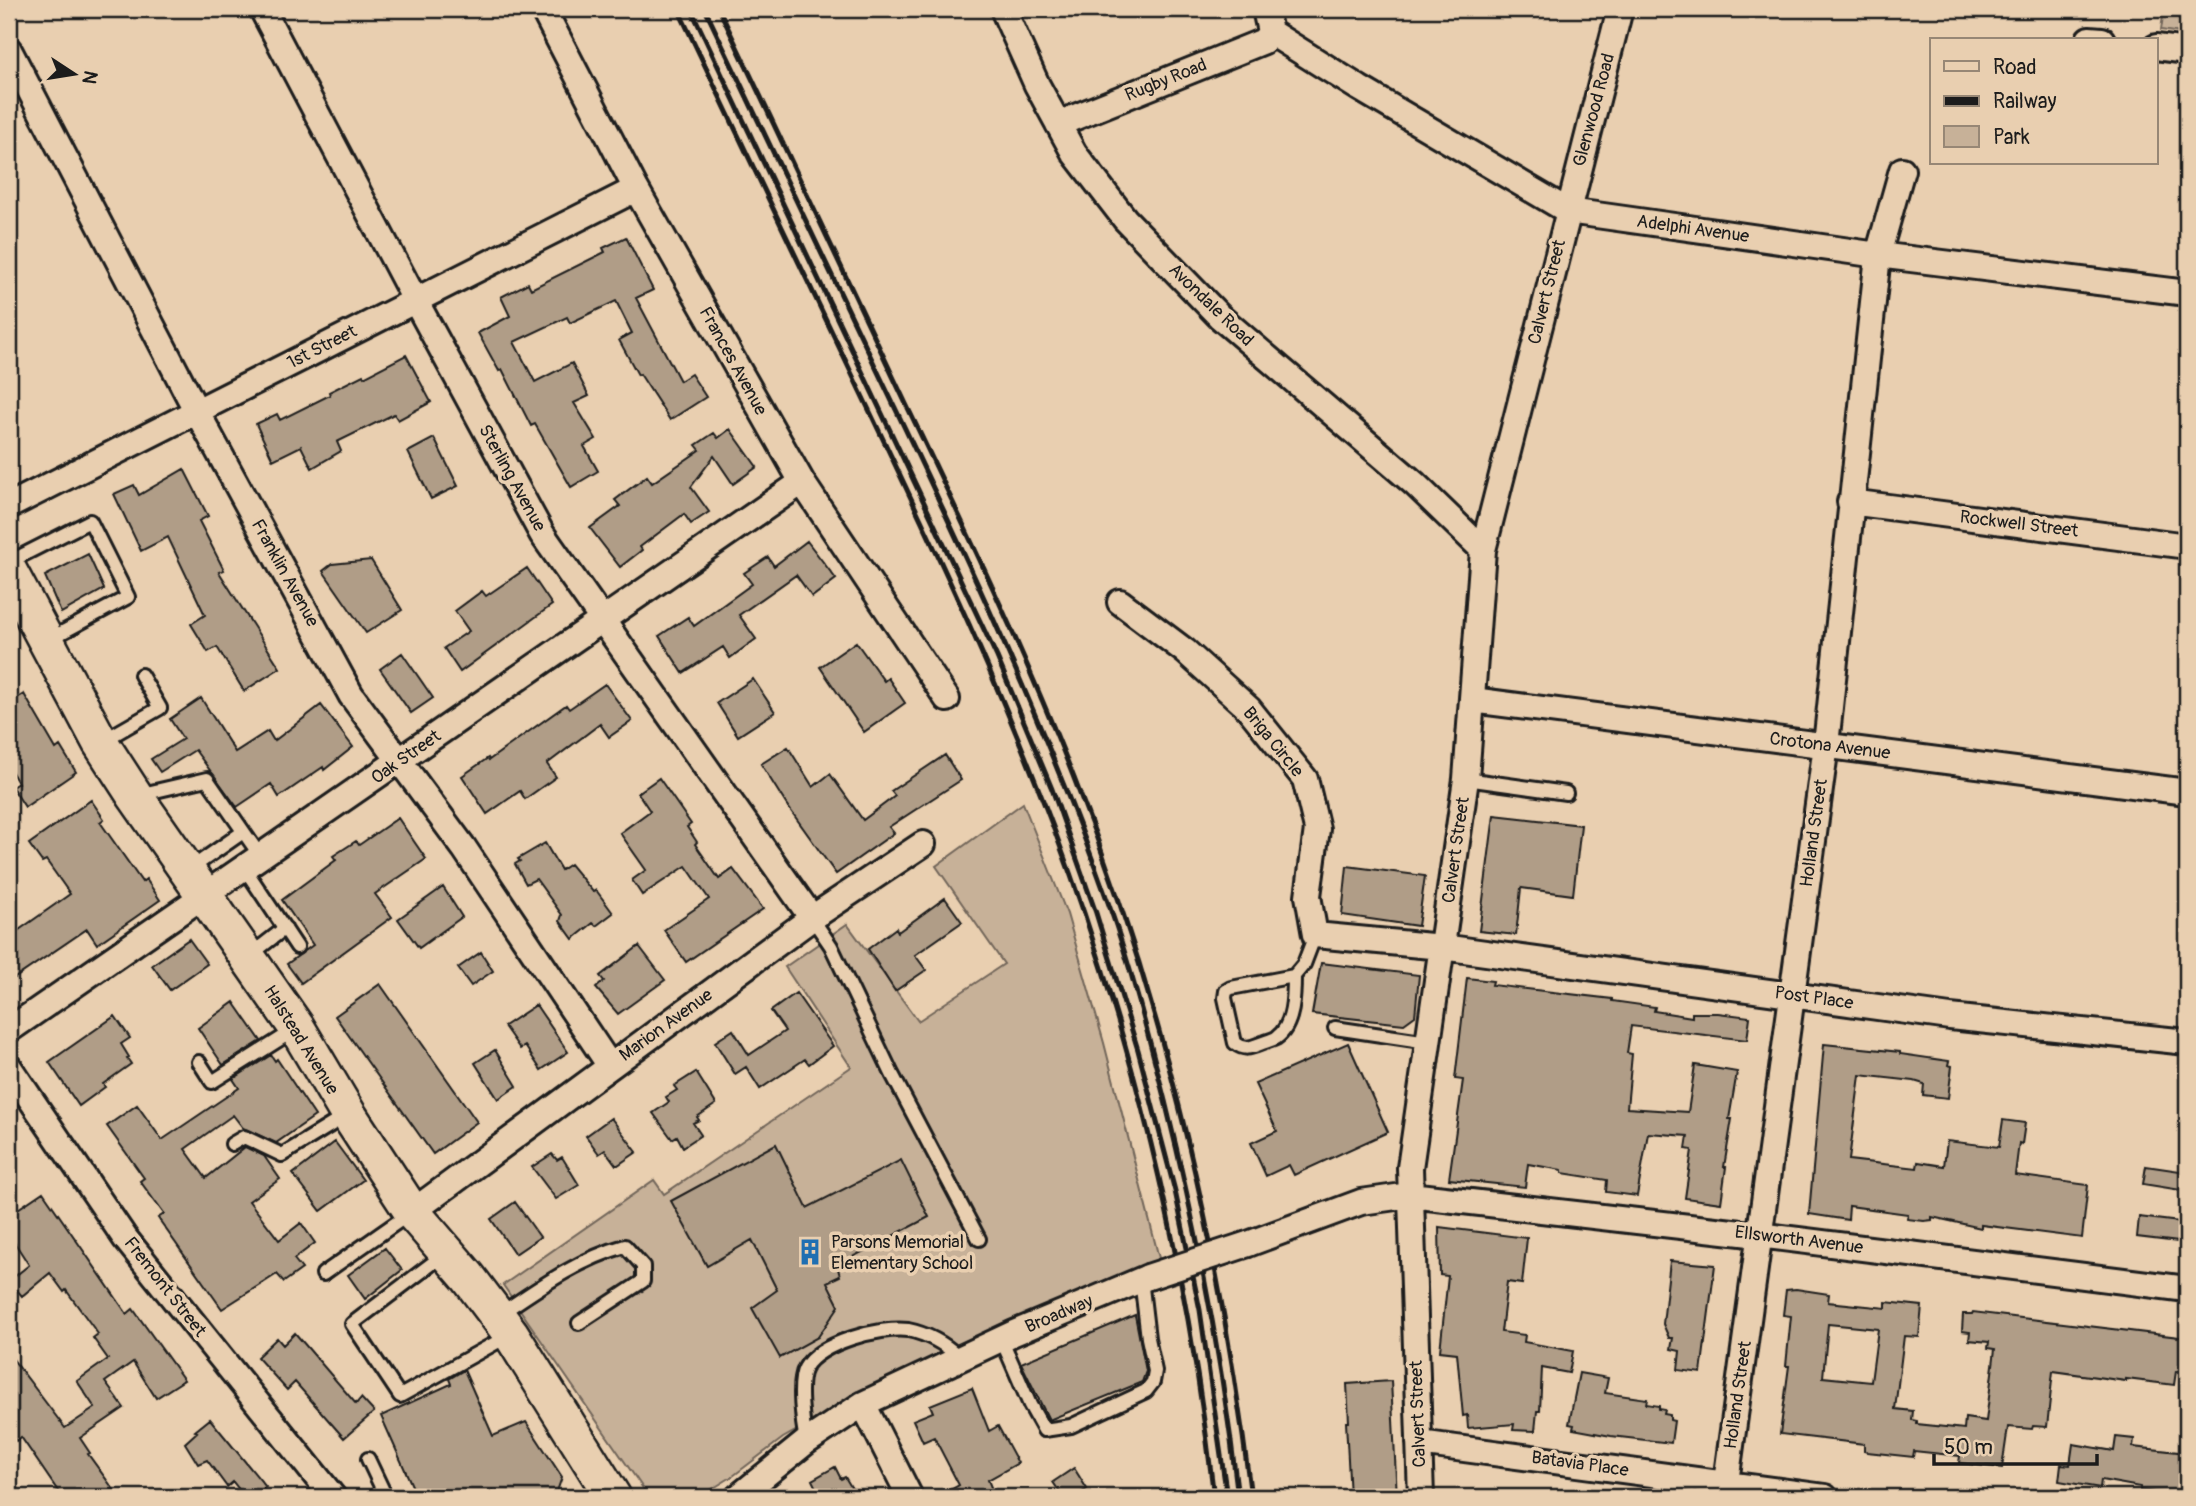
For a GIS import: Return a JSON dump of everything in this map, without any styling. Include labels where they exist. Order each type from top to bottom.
[{"type":"street","name":"Sterling Avenue","points":[[262,9],[542,534],[812,918]]},
{"type":"street","name":"Frances Avenue","points":[[543,9],[636,189],[802,482],[947,699]]},
{"type":"street","name":"Avondale Road","points":[[1003,9],[1037,85],[1074,153],[1125,219],[1220,317],[1415,484],[1483,550]]},
{"type":"street","name":"Glenwood Road","points":[[1568,211],[1620,9]]},
{"type":"street","name":"Rugby Road","points":[[1058,124],[1264,41],[1267,21]]},
{"type":"street","name":"Adelphi Avenue","points":[[1267,21],[1359,88],[1568,211],[1878,255],[2187,293]]},
{"type":"street","points":[[2158,47],[2187,51]]},
{"type":"street","name":"Franklin Avenue","points":[[9,50],[196,410],[351,695],[464,848],[610,1066]]},
{"type":"street","name":"Holland Street","points":[[1725,1491],[1826,745],[1878,255],[1902,170]]},
{"type":"street","name":"1st Street","points":[[9,506],[636,189]]},
{"type":"street","name":"Calvert Street","points":[[1421,1497],[1410,1168],[1466,779],[1483,550],[1568,211]]},
{"type":"street","name":"Oak Street","points":[[9,1030],[195,883],[253,863],[802,482]]},
{"type":"street","name":"Rockwell Street","points":[[1850,502],[2187,546]]},
{"type":"street","name":"Halstead Avenue","points":[[9,570],[100,742],[297,1028],[348,1114],[412,1212],[468,1277],[504,1325],[602,1495]]},
{"type":"street","name":"Briga Circle","points":[[1120,602],[1185,651],[1249,709],[1305,779],[1317,830],[1308,896],[1315,935]]},
{"type":"street","name":"Crotona Avenue","points":[[1472,700],[2187,792]]},
{"type":"street","name":"Marion Avenue","points":[[412,1212],[812,918],[923,844]]},
{"type":"street","points":[[1315,935],[1442,947]]},
{"type":"street","name":"Post Place","points":[[1442,947],[1950,1017],[2187,1042]]},
{"type":"street","name":"Fremont Street","points":[[9,1067],[125,1238],[333,1497]]},
{"type":"street","name":"Ellsworth Avenue","points":[[1410,1195],[1759,1235],[2187,1289]]},
{"type":"street","name":"Broadway","points":[[738,1497],[806,1443],[863,1404],[1001,1338],[1145,1278],[1248,1244],[1361,1202],[1410,1195]]},
{"type":"street","points":[[863,1404],[910,1497]]},
{"type":"street","name":"Batavia Place","points":[[1419,1443],[1725,1491],[1825,1497]]},
{"type":"lane","points":[[9,562],[90,521],[128,597],[45,642]]},
{"type":"lane","points":[[100,742],[160,708],[141,675]]},
{"type":"lane","points":[[135,796],[207,779],[243,832],[253,863],[297,947]]},
{"type":"lane","points":[[1466,779],[1566,793]]},
{"type":"lane","points":[[195,883],[243,832]]},
{"type":"lane","points":[[812,918],[831,946],[892,1074],[979,1240]]},
{"type":"lane","points":[[247,957],[285,928]]},
{"type":"lane","points":[[1294,976],[1226,991],[1225,998],[1235,1043],[1248,1048],[1277,1037],[1286,1028],[1291,1012],[1294,976],[1304,964],[1315,935]]},
{"type":"lane","points":[[199,1062],[212,1082],[297,1028]]},
{"type":"lane","points":[[1335,1028],[1428,1042]]},
{"type":"lane","points":[[232,1144],[244,1137],[282,1155],[348,1114]]},
{"type":"lane","points":[[323,1274],[412,1212]]},
{"type":"lane","points":[[446,1253],[352,1324],[400,1396],[504,1325],[559,1275],[601,1253],[625,1246],[643,1266],[643,1281],[579,1322]]},
{"type":"lane","points":[[1001,1338],[1044,1430],[1071,1426],[1146,1391],[1153,1382],[1154,1367],[1148,1338],[1145,1278]]},
{"type":"lane","points":[[806,1443],[800,1410],[804,1368],[826,1347],[867,1334],[906,1330],[943,1343],[959,1357]]},
{"type":"lane","points":[[368,1459],[386,1497]]},
{"type":"green space","points":[[2164,9],[2187,9],[2187,34],[2161,30]]},
{"type":"green space","points":[[1023,803],[1067,914],[1104,1043],[1161,1266],[880,1383],[783,1438],[733,1476],[699,1497],[649,1497],[503,1285],[654,1180],[664,1194],[851,1067],[785,967],[847,924],[918,1021],[1004,964],[936,866]]},
{"type":"building","points":[[626,237],[653,290],[636,298],[680,381],[691,374],[706,397],[670,420],[640,374],[638,375],[619,340],[632,333],[616,301],[570,323],[567,317],[514,342],[535,382],[572,363],[589,396],[574,403],[596,439],[584,446],[598,471],[571,487],[535,424],[531,426],[502,369],[499,371],[478,333],[510,316],[501,297],[528,283],[531,289],[605,252],[603,248]]},
{"type":"building","points":[[406,355],[431,402],[398,420],[394,414],[337,442],[341,451],[312,468],[301,446],[273,460],[256,424],[277,414],[280,420],[330,395],[329,392]]},
{"type":"building","points":[[730,429],[757,467],[733,484],[714,456],[691,487],[709,512],[691,524],[684,514],[640,547],[642,550],[620,567],[590,528],[620,506],[615,500],[647,476],[652,483],[700,450],[696,445],[714,433],[718,438]]},
{"type":"building","points":[[434,438],[458,486],[431,499],[408,452]]},
{"type":"building","points":[[184,469],[208,516],[199,521],[224,570],[219,572],[280,668],[244,691],[217,647],[208,652],[191,624],[205,615],[168,537],[141,551],[114,494],[134,485],[139,495]]},
{"type":"building","points":[[807,541],[836,579],[812,597],[796,575],[739,615],[756,639],[730,658],[723,647],[683,673],[659,636],[688,617],[694,626],[752,584],[744,573],[768,557],[774,566]]},
{"type":"building","points":[[88,554],[104,589],[61,613],[45,576]]},
{"type":"building","points":[[371,560],[402,610],[366,633],[323,571],[332,564]]},
{"type":"building","points":[[527,568],[552,605],[460,672],[444,648],[469,631],[455,611],[482,591],[486,596]]},
{"type":"building","points":[[856,642],[884,681],[888,678],[905,703],[864,732],[820,667]]},
{"type":"building","points":[[402,653],[433,698],[411,713],[380,669]]},
{"type":"building","points":[[753,679],[775,712],[738,736],[717,703]]},
{"type":"building","points":[[605,684],[632,721],[609,737],[600,724],[547,764],[556,777],[525,799],[520,791],[487,814],[462,776],[566,705],[569,709]]},
{"type":"building","points":[[24,694],[56,749],[60,746],[76,772],[25,807],[12,787],[18,783],[9,767],[9,703]]},
{"type":"building","points":[[201,698],[235,752],[268,731],[274,741],[321,705],[353,747],[324,770],[323,767],[279,797],[271,784],[237,807],[195,750],[160,772],[151,759],[183,739],[170,719]]},
{"type":"building","points":[[788,747],[813,787],[830,774],[863,820],[895,796],[891,791],[945,755],[961,780],[889,827],[894,833],[836,874],[761,764]]},
{"type":"building","points":[[659,778],[691,824],[687,827],[697,842],[695,844],[719,879],[733,869],[763,909],[686,962],[664,930],[709,899],[686,866],[642,895],[632,880],[646,870],[620,833],[650,811],[638,793]]},
{"type":"building","points":[[91,800],[104,819],[100,822],[142,882],[146,879],[160,900],[97,944],[87,929],[9,982],[9,937],[70,894],[46,860],[42,862],[29,844]]},
{"type":"building","points":[[1494,815],[1581,825],[1573,895],[1521,888],[1516,935],[1479,931]]},
{"type":"building","points":[[398,818],[426,859],[375,894],[392,917],[301,983],[287,964],[313,945],[282,900],[336,860],[333,856],[356,841],[359,845]]},
{"type":"building","points":[[545,843],[561,870],[570,864],[593,892],[596,890],[613,913],[596,926],[593,923],[573,939],[560,921],[562,915],[536,879],[526,884],[515,864],[520,861],[518,859]]},
{"type":"building","points":[[1347,866],[1425,876],[1418,926],[1342,915]]},
{"type":"building","points":[[443,887],[462,917],[419,948],[398,919]]},
{"type":"building","points":[[945,898],[962,922],[915,955],[926,970],[895,991],[868,949],[896,928],[898,932]]},
{"type":"building","points":[[189,939],[207,964],[170,990],[152,965]]},
{"type":"building","points":[[639,946],[665,980],[618,1014],[596,988],[604,981],[600,976]]},
{"type":"building","points":[[481,952],[493,971],[471,986],[458,968]]},
{"type":"building","points":[[1321,963],[1419,975],[1415,1016],[1404,1024],[1312,1014]]},
{"type":"building","points":[[1467,978],[1493,981],[1492,985],[1612,999],[1655,1007],[1654,1011],[1692,1017],[1692,1013],[1718,1013],[1750,1017],[1747,1040],[1631,1026],[1627,1053],[1632,1054],[1627,1108],[1688,1112],[1695,1065],[1737,1072],[1729,1119],[1732,1119],[1721,1203],[1685,1198],[1692,1150],[1686,1149],[1688,1136],[1648,1133],[1637,1196],[1606,1192],[1607,1180],[1528,1164],[1525,1187],[1449,1179],[1463,1080],[1455,1079]]},
{"type":"building","points":[[380,984],[477,1122],[433,1154],[335,1016]]},
{"type":"building","points":[[796,993],[833,1046],[809,1064],[805,1059],[760,1089],[746,1067],[735,1074],[715,1042],[733,1030],[749,1055],[785,1031],[771,1011]]},
{"type":"building","points":[[234,1002],[261,1041],[223,1065],[198,1028]]},
{"type":"building","points":[[536,1005],[568,1052],[541,1070],[525,1046],[520,1049],[504,1026]]},
{"type":"building","points":[[115,1016],[130,1038],[121,1044],[131,1064],[79,1106],[49,1062]]},
{"type":"building","points":[[1348,1043],[1388,1132],[1294,1175],[1289,1165],[1266,1176],[1251,1143],[1277,1131],[1255,1084]]},
{"type":"building","points":[[1824,1044],[1900,1052],[1949,1061],[1948,1065],[1952,1066],[1948,1098],[1923,1095],[1924,1084],[1914,1081],[1860,1075],[1849,1160],[1917,1168],[1918,1162],[1944,1166],[1947,1141],[1999,1147],[2003,1120],[2025,1123],[2022,1144],[2019,1143],[2015,1175],[2088,1185],[2082,1238],[1981,1225],[1981,1228],[1932,1217],[1932,1220],[1924,1221],[1907,1219],[1908,1214],[1849,1206],[1848,1220],[1809,1214]]},
{"type":"building","points":[[495,1050],[517,1086],[498,1099],[475,1063]]},
{"type":"building","points":[[271,1055],[275,1061],[277,1059],[315,1116],[276,1143],[243,1128],[233,1115],[185,1149],[206,1178],[245,1147],[264,1156],[280,1179],[249,1201],[279,1240],[301,1223],[315,1243],[294,1259],[302,1269],[284,1282],[277,1274],[222,1309],[158,1218],[164,1214],[140,1181],[144,1178],[107,1126],[137,1105],[162,1140],[239,1088],[233,1079]]},
{"type":"building","points":[[696,1072],[716,1104],[697,1117],[699,1120],[693,1123],[701,1135],[683,1147],[677,1136],[672,1139],[653,1113],[669,1102],[666,1097],[677,1090],[674,1086]]},
{"type":"building","points":[[611,1118],[637,1152],[618,1165],[605,1150],[599,1154],[586,1136]]},
{"type":"building","points":[[335,1142],[363,1180],[321,1211],[293,1174]]},
{"type":"building","name":"Parsons Memorial Elementary School","points":[[776,1144],[807,1208],[901,1160],[929,1217],[837,1265],[840,1276],[827,1282],[839,1306],[818,1337],[780,1358],[752,1308],[777,1290],[752,1240],[707,1266],[671,1201]]},
{"type":"building","points":[[552,1154],[557,1160],[562,1157],[579,1185],[556,1199],[532,1167]]},
{"type":"building","points":[[2146,1166],[2187,1172],[2187,1191],[2143,1184]]},
{"type":"building","points":[[43,1192],[127,1314],[133,1309],[184,1380],[156,1398],[133,1362],[105,1382],[124,1408],[80,1438],[90,1453],[88,1454],[119,1497],[62,1497],[21,1437],[16,1441],[9,1431],[9,1354],[65,1428],[95,1408],[77,1381],[108,1359],[93,1338],[98,1334],[50,1273],[22,1296],[9,1281],[29,1265],[9,1234],[9,1215]]},
{"type":"building","points":[[515,1202],[540,1237],[515,1254],[491,1219]]},
{"type":"building","points":[[2139,1217],[2187,1223],[2187,1243],[2137,1237]]},
{"type":"building","points":[[1439,1227],[1527,1238],[1522,1284],[1507,1282],[1501,1332],[1525,1335],[1524,1342],[1573,1351],[1569,1373],[1542,1368],[1540,1411],[1537,1411],[1535,1431],[1513,1430],[1514,1424],[1468,1428],[1467,1415],[1463,1416],[1457,1353],[1440,1351],[1448,1276],[1440,1275]]},
{"type":"building","points":[[385,1248],[402,1270],[365,1299],[348,1275]]},
{"type":"building","points":[[1670,1261],[1715,1265],[1701,1373],[1678,1370],[1680,1351],[1671,1349],[1673,1338],[1669,1338],[1663,1324]]},
{"type":"building","points":[[1786,1290],[1829,1294],[1828,1302],[1886,1308],[1886,1302],[1922,1306],[1919,1337],[1904,1336],[1895,1409],[1913,1411],[1912,1420],[1917,1421],[1917,1424],[1964,1429],[1965,1418],[1986,1421],[1995,1349],[1988,1348],[1989,1342],[1969,1340],[1970,1332],[1962,1331],[1963,1314],[1973,1312],[2187,1338],[2187,1372],[2176,1371],[2174,1385],[2053,1371],[2047,1427],[2008,1427],[2002,1468],[1959,1463],[1960,1456],[1914,1451],[1913,1457],[1867,1452],[1864,1451],[1864,1444],[1780,1434],[1789,1366],[1786,1366],[1791,1316],[1783,1315]],"holes":[[[1828,1324],[1878,1329],[1871,1382],[1823,1377]]]},
{"type":"building","points":[[1135,1315],[1146,1371],[1142,1382],[1049,1420],[1021,1363]]},
{"type":"building","points":[[295,1333],[356,1404],[361,1398],[374,1412],[344,1438],[295,1382],[287,1390],[257,1357],[277,1338],[283,1345]]},
{"type":"building","points":[[464,1370],[493,1436],[526,1422],[562,1477],[555,1497],[496,1497],[493,1490],[477,1497],[417,1497],[381,1416],[451,1384],[449,1379]]},
{"type":"building","points":[[1579,1373],[1608,1378],[1605,1393],[1647,1399],[1646,1404],[1665,1410],[1664,1414],[1670,1415],[1670,1420],[1674,1421],[1671,1443],[1573,1429],[1574,1425],[1569,1424]]},
{"type":"building","points":[[1391,1381],[1397,1497],[1350,1497],[1347,1384]]},
{"type":"building","points":[[972,1388],[989,1431],[998,1426],[1018,1463],[988,1480],[995,1497],[938,1497],[959,1485],[934,1437],[923,1442],[913,1420],[933,1412],[930,1405]]},
{"type":"building","points":[[210,1419],[266,1487],[252,1497],[245,1497],[233,1482],[227,1487],[207,1460],[198,1464],[185,1443]]},
{"type":"building","points":[[2116,1437],[2134,1439],[2133,1447],[2187,1453],[2187,1493],[2182,1493],[2182,1497],[2162,1497],[2163,1493],[2101,1480],[2100,1488],[2059,1481],[2061,1464],[2070,1465],[2073,1444],[2114,1451]]},
{"type":"building","points":[[835,1467],[841,1479],[845,1477],[857,1497],[808,1497],[818,1492],[812,1480]]},
{"type":"building","points":[[1074,1468],[1087,1489],[1074,1497],[1063,1497],[1053,1482]]},
{"type":"railway","points":[[678,9],[951,584],[1008,714],[1060,846],[1107,984],[1147,1129],[1180,1275],[1214,1497]]},
{"type":"railway","points":[[691,9],[997,657],[1052,789],[1096,913],[1138,1050],[1175,1191],[1200,1310],[1227,1497]]},
{"type":"railway","points":[[705,9],[970,568],[1057,768],[1109,905],[1147,1029],[1189,1202],[1217,1349],[1238,1497]]},
{"type":"railway","points":[[719,9],[994,590],[1055,731],[1107,865],[1162,1042],[1206,1222],[1239,1405],[1251,1497]]},
{"type":"place","name":"Parsons Memorial Elementary School","points":[[810,1252]]}]
